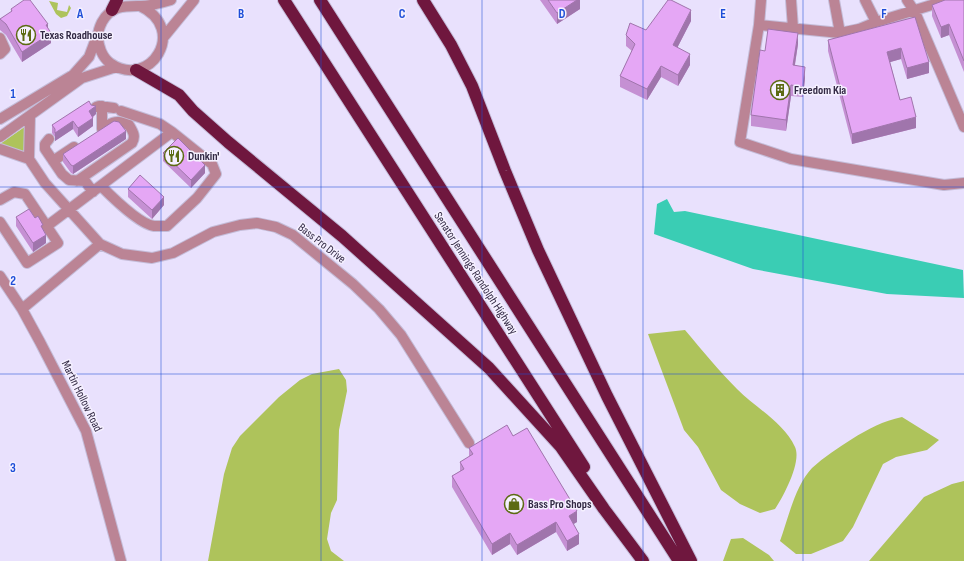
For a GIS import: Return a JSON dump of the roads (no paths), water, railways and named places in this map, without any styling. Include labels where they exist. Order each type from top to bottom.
[{"type":"highway","name":"Senator Jennings Randolph Highway","points":[[284,0],[644,561]]},
{"type":"highway","name":"Senator Jennings Randolph Highway","points":[[320,0],[679,561]]},
{"type":"highway","points":[[423,0],[451,45],[472,86],[538,250],[607,396],[691,561]]},
{"type":"highway","points":[[136,70],[179,95],[193,111],[228,142],[342,236],[489,368],[561,447],[604,509],[644,561]]},
{"type":"street","points":[[1,115],[73,75],[89,57],[105,16],[114,5],[140,6],[157,4],[171,0]]},
{"type":"street","points":[[163,38],[194,0]]},
{"type":"street","points":[[761,0],[759,25],[740,142],[792,159],[944,185],[964,183]]},
{"type":"street","points":[[791,0],[793,28]]},
{"type":"street","points":[[834,0],[840,33]]},
{"type":"street","points":[[865,0],[876,22]]},
{"type":"street","points":[[907,0],[915,12],[964,127]]},
{"type":"street","points":[[759,25],[840,33],[859,29],[876,22],[915,12],[948,0]]},
{"type":"street","points":[[0,137],[82,78],[116,67],[136,70],[153,61],[159,54],[163,38],[161,26],[156,17],[149,10],[140,6]]},
{"type":"street","points":[[98,34],[98,44],[102,53],[108,61],[116,67]]},
{"type":"street","points":[[0,38],[5,49],[0,54]]},
{"type":"street","points":[[49,139],[45,144],[45,149],[62,174],[69,180],[77,181],[85,182],[153,226],[167,226],[197,198],[216,174],[212,164],[160,124],[118,109],[98,107],[99,131],[113,122],[129,125],[134,133],[134,139],[132,144],[77,181]]},
{"type":"street","points":[[0,149],[29,159],[30,116]]},
{"type":"street","points":[[47,226],[172,132]]},
{"type":"street","points":[[53,161],[83,141]]},
{"type":"street","points":[[124,149],[135,159]]},
{"type":"street","name":"Bass Pro Drive","points":[[29,159],[45,183],[100,244],[122,254],[152,258],[173,252],[213,232],[240,225],[257,223],[276,227],[293,235],[353,284],[379,309],[401,335],[469,443]]},
{"type":"street","points":[[0,200],[14,192],[25,194],[58,243],[27,262],[3,226]]},
{"type":"street","points":[[22,309],[100,244]]},
{"type":"street","name":"Martin Hollow Road","points":[[0,276],[22,309],[86,431],[121,561]]},
{"type":"place","name":"Texas Roadhouse","points":[[26,35]]},
{"type":"place","name":"Freedom Kia","points":[[780,90]]},
{"type":"place","name":"Dunkin'","points":[[174,156]]},
{"type":"place","name":"Bass Pro Shops","points":[[514,504]]}]
